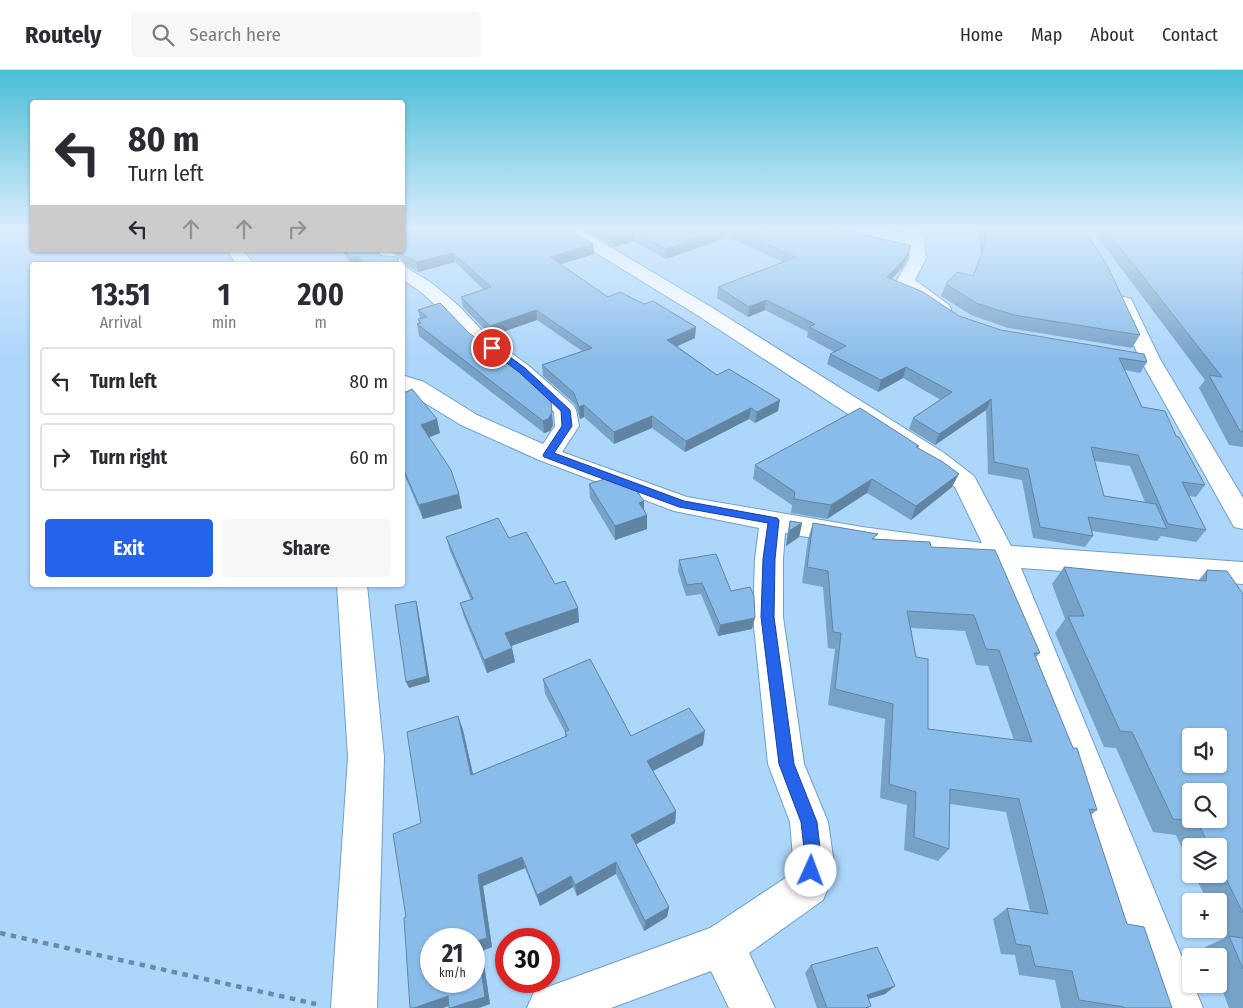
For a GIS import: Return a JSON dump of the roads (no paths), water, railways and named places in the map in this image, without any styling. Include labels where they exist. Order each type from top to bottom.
[{"type":"street","points":[[641,271],[722,321],[952,471],[965,482],[1002,556],[1180,1008]]},
{"type":"street","points":[[911,271],[906,280],[908,285],[955,316]]},
{"type":"street","points":[[405,273],[453,311],[479,338],[522,370],[565,410],[567,426],[548,455]]},
{"type":"street","points":[[1115,284],[1140,358],[1243,520]]},
{"type":"street","points":[[405,382],[416,387],[469,420],[548,455],[683,505],[862,537],[1002,556],[1243,572]]},
{"type":"street","points":[[550,1008],[722,945],[809,886],[813,857],[809,822],[786,764],[776,698],[768,617],[769,559],[774,520]]},
{"type":"street","points":[[339,1007],[366,757],[352,587]]},
{"type":"street","points":[[722,945],[752,1008]]}]
